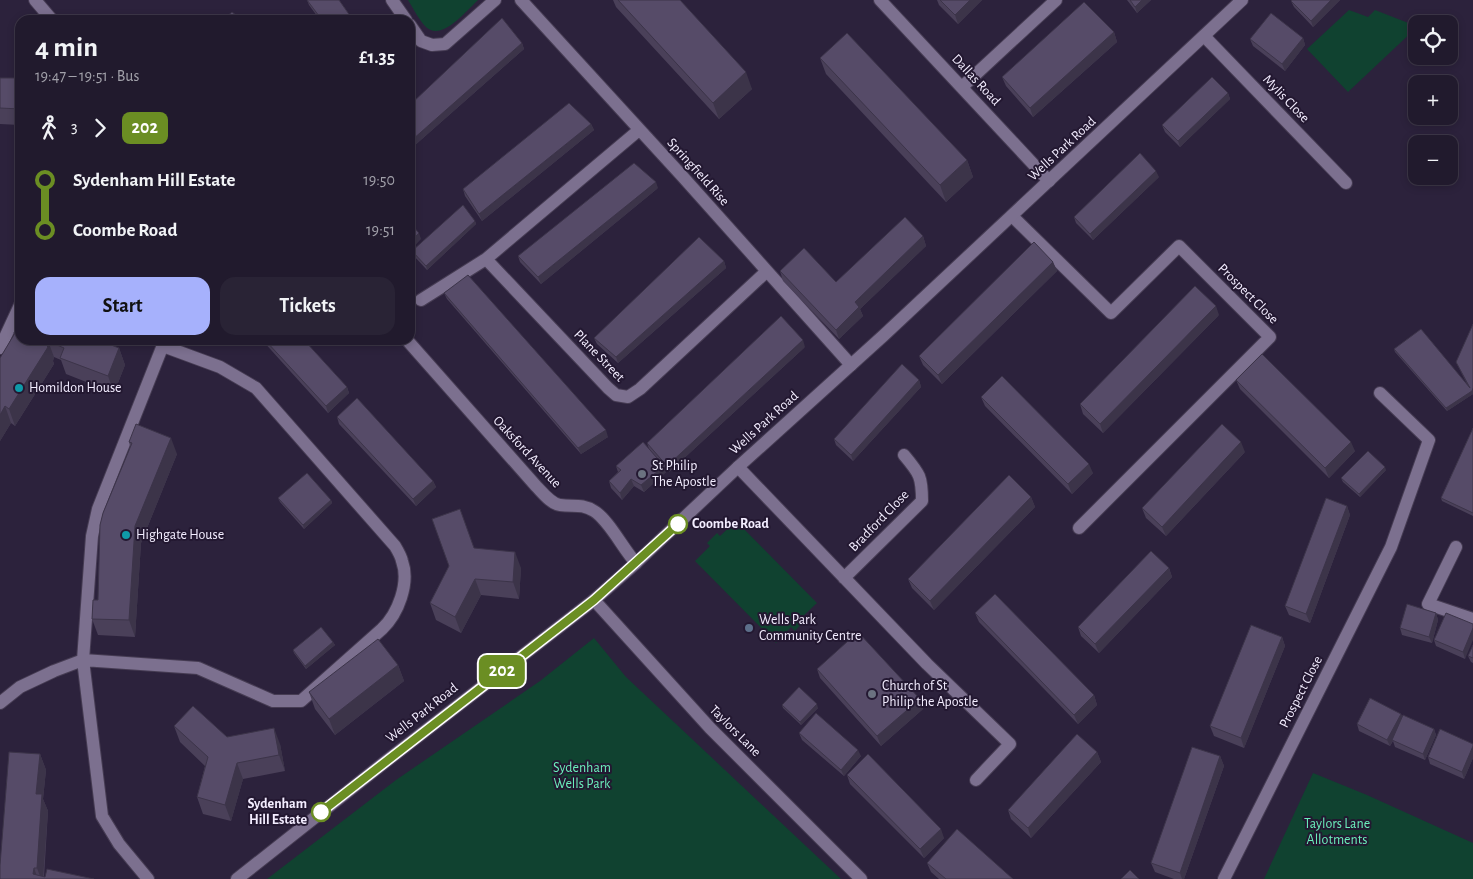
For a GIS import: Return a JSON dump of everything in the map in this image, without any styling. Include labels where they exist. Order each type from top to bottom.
[{"type":"street","points":[[35,0],[48,15]]},
{"type":"street","points":[[392,0],[402,15]]},
{"type":"street","points":[[415,32],[421,41],[432,45],[445,44],[494,0]]},
{"type":"street","name":"Springfield Rise","points":[[521,0],[851,365]]},
{"type":"street","name":"Dallas Road","points":[[880,0],[1049,181]]},
{"type":"street","points":[[962,87],[1056,0]]},
{"type":"street","name":"Wells Park Road","points":[[237,879],[384,762],[594,600],[1012,216],[1242,0]]},
{"type":"street","name":"Mylis Close","points":[[1204,36],[1346,183]]},
{"type":"street","points":[[421,300],[486,259],[639,130]]},
{"type":"street","name":"Prospect Close","points":[[1012,216],[1111,313],[1179,246],[1270,337],[1079,528]]},
{"type":"street","name":"Plane Street","points":[[486,259],[608,388],[616,395],[628,397],[640,389],[766,272]]},
{"type":"street","points":[[0,348],[15,316]]},
{"type":"street","points":[[148,879],[119,844],[102,816],[83,660],[92,536],[98,508],[163,345]]},
{"type":"street","points":[[0,704],[20,687],[83,660],[198,668],[273,701],[301,702],[392,620],[402,596],[405,576],[403,561],[395,546],[256,388],[220,367],[169,345]]},
{"type":"street","name":"Oaksford Avenue","points":[[410,345],[536,486],[553,502],[560,505],[581,505],[595,511],[603,518],[636,563]]},
{"type":"street","name":"Prospect Close","points":[[1224,879],[1391,547],[1429,440],[1380,393]]},
{"type":"street","name":"Bradford Close","points":[[844,578],[922,502],[922,485],[918,472],[904,456]]},
{"type":"street","points":[[738,467],[927,664],[1010,744],[976,780]]},
{"type":"street","points":[[1456,547],[1428,604],[1473,619]]},
{"type":"street","name":"Taylors Lane","points":[[594,600],[710,728],[861,879]]},
{"type":"green space","points":[[408,0],[478,0],[447,28],[432,31],[423,24]]},
{"type":"green space","points":[[1349,10],[1368,17],[1375,10],[1408,23],[1408,36],[1348,92],[1307,49]]},
{"type":"green space","points":[[736,521],[817,603],[801,618],[804,621],[795,631],[791,627],[776,643],[695,561],[710,546],[707,543],[717,533],[720,536]]},
{"type":"green space","name":"Sydenham Wells Park","points":[[594,638],[626,677],[841,879],[267,879],[396,780],[540,681]]},
{"type":"green space","name":"Taylors Lane Allotments","points":[[1313,773],[1473,843],[1473,879],[1264,879]]},
{"type":"building","points":[[307,0],[339,0],[350,15],[318,15]]},
{"type":"building","points":[[618,0],[680,0],[746,72],[713,103]]},
{"type":"building","points":[[940,0],[970,0],[955,15]]},
{"type":"building","points":[[1130,0],[1142,0],[1135,7]]},
{"type":"building","points":[[1292,0],[1331,0],[1311,21]]},
{"type":"building","points":[[1084,2],[1114,32],[1030,108],[1002,77]]},
{"type":"building","points":[[1271,13],[1303,38],[1282,64],[1250,39]]},
{"type":"building","points":[[502,18],[522,43],[415,137],[415,100]]},
{"type":"building","points":[[847,33],[967,160],[940,185],[820,58]]},
{"type":"building","points":[[1212,77],[1228,93],[1178,141],[1162,125]]},
{"type":"building","points":[[0,78],[15,78],[15,109],[0,108]]},
{"type":"building","points":[[569,103],[591,124],[479,214],[463,189]]},
{"type":"building","points":[[1140,153],[1156,171],[1090,234],[1074,217]]},
{"type":"building","points":[[634,163],[656,182],[538,277],[518,256]]},
{"type":"building","points":[[463,205],[475,221],[426,266],[415,254],[415,248]]},
{"type":"building","points":[[905,217],[923,236],[855,302],[859,307],[836,330],[780,271],[804,248],[836,282]]},
{"type":"building","points":[[415,229],[419,233],[415,237]]},
{"type":"building","points":[[699,237],[724,261],[616,357],[594,338]]},
{"type":"building","points":[[1034,242],[1053,262],[938,375],[919,356]]},
{"type":"building","points":[[468,275],[606,430],[578,448],[444,293]]},
{"type":"building","points":[[1195,286],[1216,306],[1100,424],[1080,404]]},
{"type":"building","points":[[781,316],[803,340],[667,466],[647,443]]},
{"type":"building","points":[[1473,324],[1473,388],[1472,391],[1446,408],[1394,349],[1421,329],[1470,388],[1456,362]]},
{"type":"building","points":[[15,333],[15,345],[47,345],[48,347],[9,409],[5,406],[0,415],[0,358]]},
{"type":"building","points":[[57,345],[111,345],[119,348],[108,376],[60,358],[64,348]]},
{"type":"building","points":[[270,345],[309,345],[347,387],[326,406]]},
{"type":"building","points":[[1262,354],[1351,442],[1325,468],[1236,380]]},
{"type":"building","points":[[902,364],[919,380],[851,455],[834,439]]},
{"type":"building","points":[[1002,376],[1089,464],[1068,484],[981,397]]},
{"type":"building","points":[[357,398],[433,481],[413,499],[337,417]]},
{"type":"building","name":"Highgate House","points":[[136,424],[171,438],[135,526],[129,620],[92,619],[93,600],[98,600],[100,525],[103,513],[132,443],[129,442]]},
{"type":"building","points":[[1222,424],[1241,442],[1162,527],[1142,508]]},
{"type":"building","points":[[1473,428],[1473,513],[1441,498]]},
{"type":"building","name":"St Philip The Apostle","points":[[643,442],[664,466],[641,485],[631,479],[620,493],[609,481],[621,470],[616,466]]},
{"type":"building","points":[[1368,451],[1385,467],[1359,494],[1341,478]]},
{"type":"building","points":[[307,473],[331,500],[303,525],[278,498]]},
{"type":"building","points":[[1009,475],[1031,497],[930,601],[908,579]]},
{"type":"building","points":[[1326,498],[1347,506],[1306,614],[1285,606]]},
{"type":"building","points":[[460,509],[474,548],[515,552],[513,582],[475,579],[455,617],[430,603],[449,566],[432,519]]},
{"type":"building","points":[[1151,551],[1169,568],[1095,644],[1078,627]]},
{"type":"building","points":[[995,594],[1094,695],[1074,715],[975,613]]},
{"type":"building","points":[[1407,604],[1436,613],[1429,637],[1400,628]]},
{"type":"building","points":[[1446,613],[1473,624],[1463,652],[1434,640]]},
{"type":"building","points":[[1251,625],[1282,637],[1241,738],[1210,726]]},
{"type":"building","points":[[321,627],[333,642],[305,666],[293,650]]},
{"type":"building","name":"Church of St Philip the Apostle","points":[[858,632],[920,699],[877,736],[817,669]]},
{"type":"building","points":[[378,639],[398,665],[329,719],[309,692]]},
{"type":"building","points":[[1473,645],[1473,658],[1468,656]]},
{"type":"building","points":[[799,687],[817,704],[800,722],[782,705]]},
{"type":"building","points":[[1370,698],[1401,714],[1387,740],[1357,724]]},
{"type":"building","points":[[193,706],[227,737],[274,728],[279,755],[237,763],[225,805],[197,797],[208,757],[174,726]]},
{"type":"building","points":[[816,713],[858,750],[841,770],[799,733]]},
{"type":"building","points":[[1403,715],[1434,729],[1423,754],[1392,740]]},
{"type":"building","points":[[1440,729],[1473,744],[1462,772],[1428,757]]},
{"type":"building","points":[[1077,734],[1097,752],[1028,828],[1008,810]]},
{"type":"building","points":[[1192,747],[1220,756],[1180,873],[1151,863]]},
{"type":"building","points":[[9,752],[40,754],[36,794],[42,794],[37,868],[34,868],[33,874],[45,877],[47,869],[94,879],[0,879]]},
{"type":"building","points":[[868,754],[941,829],[920,849],[847,775]]},
{"type":"building","points":[[957,829],[1013,879],[946,879],[927,863]]},
{"type":"building","points":[[1130,870],[1139,879],[1121,879]]},
{"type":"bus line","name":"202","points":[[321,812],[594,600],[678,524]]},
{"type":"place","name":"Homildon House","points":[[19,388]]},
{"type":"place","name":"St Philip The Apostle","points":[[642,474]]},
{"type":"place","name":"Coombe Road","points":[[678,524]]},
{"type":"place","name":"Highgate House","points":[[126,535]]},
{"type":"place","name":"Wells Park Community Centre","points":[[749,628]]},
{"type":"place","name":"Church of St Philip the Apostle","points":[[872,694]]},
{"type":"place","name":"Sydenham Hill Estate","points":[[321,812]]}]
